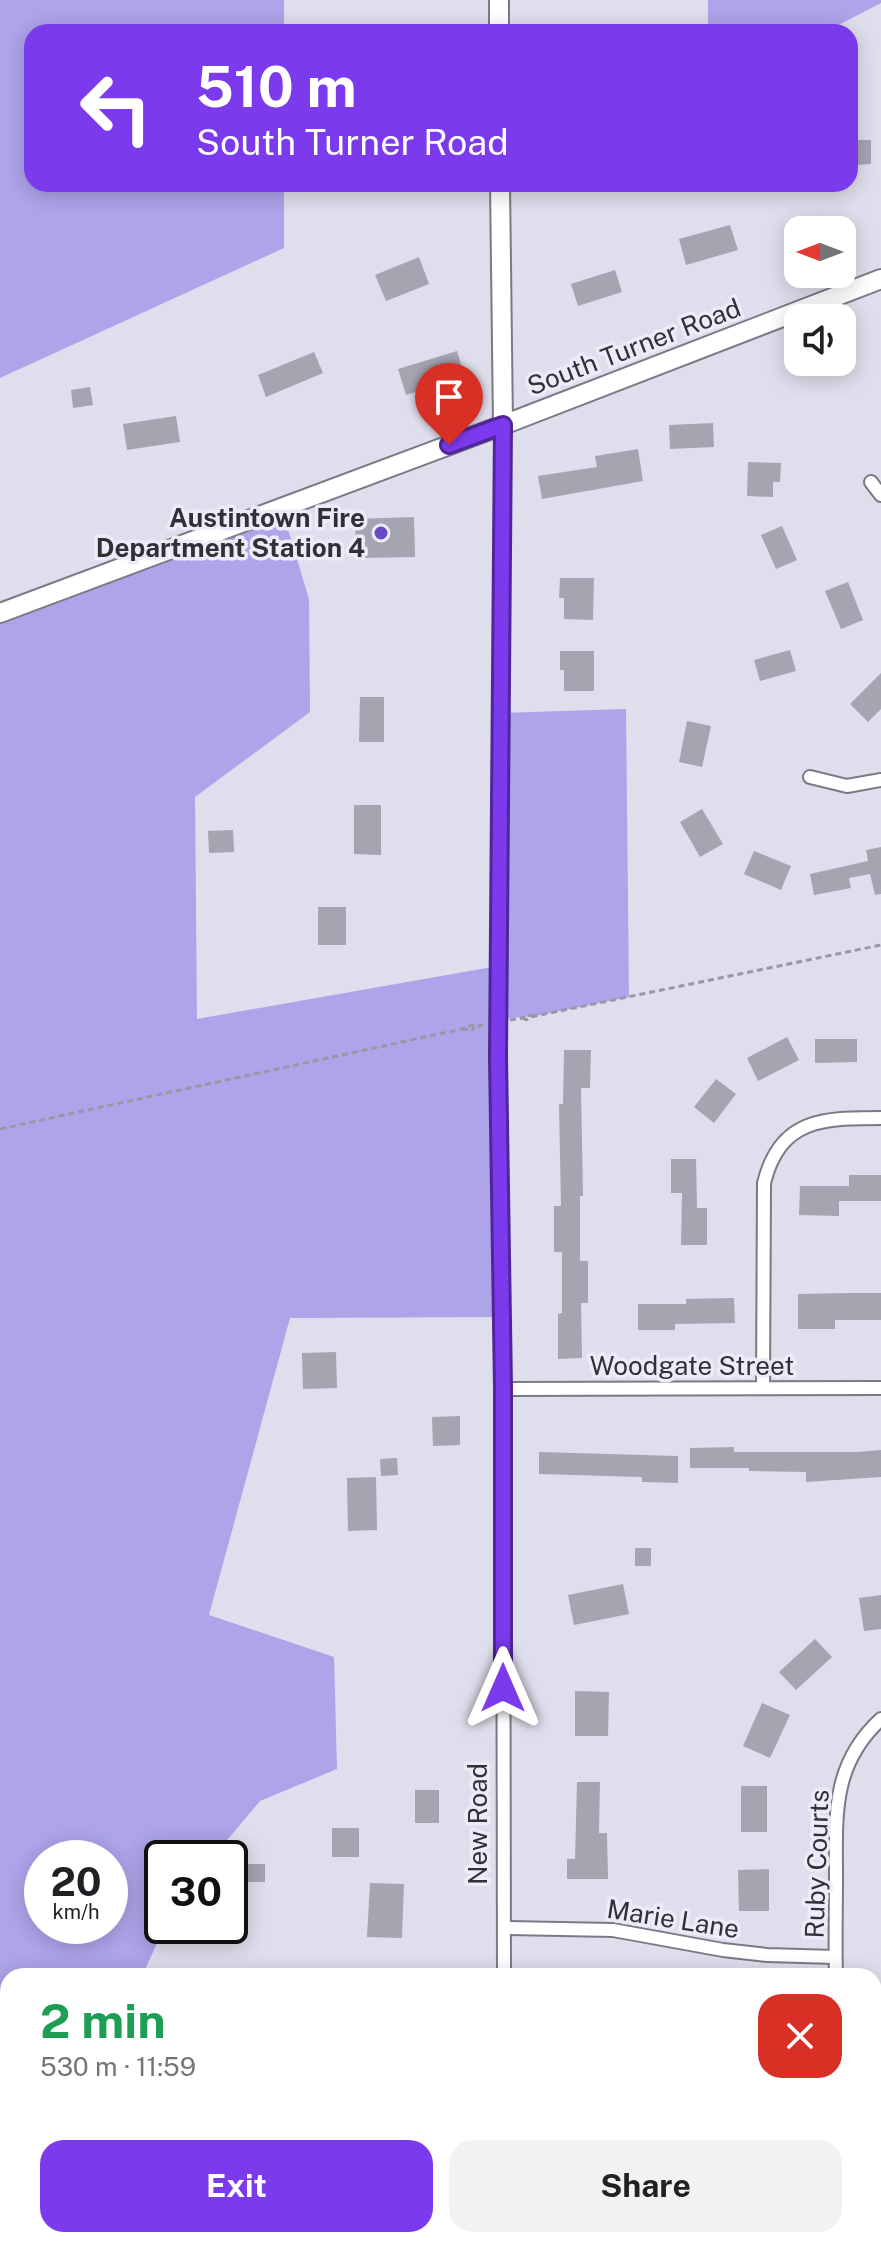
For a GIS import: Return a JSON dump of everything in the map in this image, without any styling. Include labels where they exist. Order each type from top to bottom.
[{"type":"street","points":[[499,0],[499,24]]},
{"type":"street","name":"New Road","points":[[500,192],[503,425],[498,1056],[503,1389],[504,1968]]},
{"type":"street","name":"South Turner Road","points":[[0,613],[503,425],[881,279]]},
{"type":"street","points":[[871,482],[881,495]]},
{"type":"street","points":[[810,777],[847,786],[881,780]]},
{"type":"street","points":[[763,1388],[764,1183],[768,1166],[778,1148],[808,1124],[837,1118],[881,1118]]},
{"type":"street","name":"Woodgate Street","points":[[503,1389],[881,1388]]},
{"type":"street","name":"Ruby Courts","points":[[836,1968],[837,1799],[850,1758],[881,1719]]},
{"type":"street","name":"Marie Lane","points":[[504,1928],[613,1930],[752,1953],[835,1957]]},
{"type":"path","points":[[506,1021],[526,1020],[881,945]]},
{"type":"path","points":[[0,1129],[462,1029]]},
{"type":"shaded area","points":[[0,0],[284,0],[284,24],[24,24],[24,192],[284,192],[284,248],[0,378]]},
{"type":"shaded area","points":[[708,0],[881,0],[881,3],[840,24],[708,24]]},
{"type":"shaded area","points":[[281,506],[309,599],[310,712],[195,797],[197,1019],[498,966],[503,713],[626,709],[629,997],[535,1016],[498,1019],[502,1317],[290,1318],[209,1615],[334,1657],[337,1769],[260,1801],[227,1840],[144,1840],[144,1944],[157,1944],[146,1968],[0,1968],[0,613]]},
{"type":"building","points":[[858,140],[871,140],[871,164],[858,165]]},
{"type":"building","points":[[730,225],[738,250],[686,265],[679,239]]},
{"type":"building","points":[[419,257],[429,284],[386,301],[375,275]]},
{"type":"building","points":[[615,270],[622,292],[578,306],[571,284]]},
{"type":"building","points":[[457,351],[465,377],[406,395],[398,369]]},
{"type":"building","points":[[314,352],[323,373],[266,397],[258,375]]},
{"type":"building","points":[[90,387],[93,405],[73,408],[71,390]]},
{"type":"building","points":[[176,416],[180,442],[127,450],[123,424]]},
{"type":"building","points":[[713,423],[714,447],[670,449],[669,425]]},
{"type":"building","points":[[638,449],[643,481],[542,499],[538,476],[597,467],[595,456]]},
{"type":"building","points":[[748,462],[781,463],[780,482],[773,482],[773,497],[747,496]]},
{"type":"building","points":[[414,517],[415,557],[356,558],[355,519]]},
{"type":"building","points":[[782,526],[797,560],[776,569],[761,535]]},
{"type":"building","points":[[560,578],[594,578],[593,620],[564,619],[564,598],[559,598]]},
{"type":"building","points":[[848,582],[863,620],[841,629],[825,591]]},
{"type":"building","points":[[790,650],[796,671],[760,681],[754,660]]},
{"type":"building","points":[[560,651],[594,651],[594,691],[564,691]]},
{"type":"building","points":[[881,673],[881,709],[868,722],[850,704]]},
{"type":"building","points":[[360,697],[384,697],[384,742],[359,742]]},
{"type":"building","points":[[687,721],[711,726],[702,767],[679,762]]},
{"type":"building","points":[[354,805],[381,805],[381,855],[354,854]]},
{"type":"building","points":[[702,809],[723,844],[700,857],[680,822]]},
{"type":"building","points":[[233,830],[234,852],[209,853],[208,831]]},
{"type":"building","points":[[881,847],[881,894],[875,895],[870,874],[849,878],[851,888],[814,895],[810,874],[868,861],[866,850]]},
{"type":"building","points":[[754,851],[791,866],[781,890],[744,874]]},
{"type":"building","points":[[318,907],[346,907],[346,945],[318,945]]},
{"type":"building","points":[[787,1037],[799,1060],[758,1081],[747,1058]]},
{"type":"building","points":[[815,1039],[857,1039],[857,1062],[815,1063]]},
{"type":"building","points":[[564,1050],[591,1050],[590,1088],[581,1088],[583,1196],[580,1196],[580,1261],[588,1261],[588,1303],[581,1303],[582,1358],[558,1359],[562,1252],[554,1252],[554,1206],[561,1206],[559,1104],[563,1104]]},
{"type":"building","points":[[716,1079],[736,1094],[714,1123],[694,1107]]},
{"type":"building","points":[[671,1159],[696,1159],[697,1208],[707,1208],[707,1245],[681,1245],[682,1193],[671,1193]]},
{"type":"building","points":[[849,1175],[881,1175],[881,1201],[839,1201],[839,1216],[799,1215],[800,1186],[849,1186]]},
{"type":"building","points":[[881,1293],[881,1320],[835,1320],[835,1329],[798,1329],[798,1294]]},
{"type":"building","points":[[734,1298],[735,1323],[675,1324],[675,1330],[638,1330],[638,1304],[686,1304],[686,1299]]},
{"type":"building","points":[[336,1352],[337,1388],[303,1389],[302,1353]]},
{"type":"building","points":[[460,1416],[460,1445],[433,1446],[432,1417]]},
{"type":"building","points":[[734,1447],[734,1452],[881,1450],[881,1477],[806,1482],[806,1472],[690,1468],[690,1448]]},
{"type":"building","points":[[539,1452],[678,1456],[678,1483],[642,1482],[642,1477],[539,1474]]},
{"type":"building","points":[[397,1458],[398,1475],[381,1476],[380,1459]]},
{"type":"building","points":[[376,1477],[377,1530],[348,1531],[347,1478]]},
{"type":"building","points":[[635,1548],[651,1548],[651,1566],[635,1566]]},
{"type":"building","points":[[623,1584],[629,1614],[574,1625],[568,1595]]},
{"type":"building","points":[[881,1595],[881,1629],[864,1631],[859,1598]]},
{"type":"building","points":[[815,1639],[832,1657],[796,1690],[779,1672]]},
{"type":"building","points":[[575,1691],[609,1692],[608,1736],[575,1736]]},
{"type":"building","points":[[762,1703],[790,1715],[770,1758],[743,1746]]},
{"type":"building","points":[[577,1782],[600,1782],[599,1833],[607,1833],[608,1879],[567,1879],[567,1859],[575,1859]]},
{"type":"building","points":[[741,1786],[767,1786],[767,1832],[741,1832]]},
{"type":"building","points":[[415,1790],[439,1790],[439,1823],[415,1823]]},
{"type":"building","points":[[332,1828],[359,1828],[359,1857],[332,1857]]},
{"type":"building","points":[[248,1864],[265,1864],[265,1882],[248,1882]]},
{"type":"building","points":[[769,1869],[769,1911],[739,1911],[738,1870]]},
{"type":"building","points":[[370,1883],[404,1884],[402,1938],[367,1937]]},
{"type":"place","name":"Austintown Fire Department Station 4","points":[[381,533]]},
{"type":"route","points":[[449,445],[503,425],[498,1056],[503,1688]]}]
